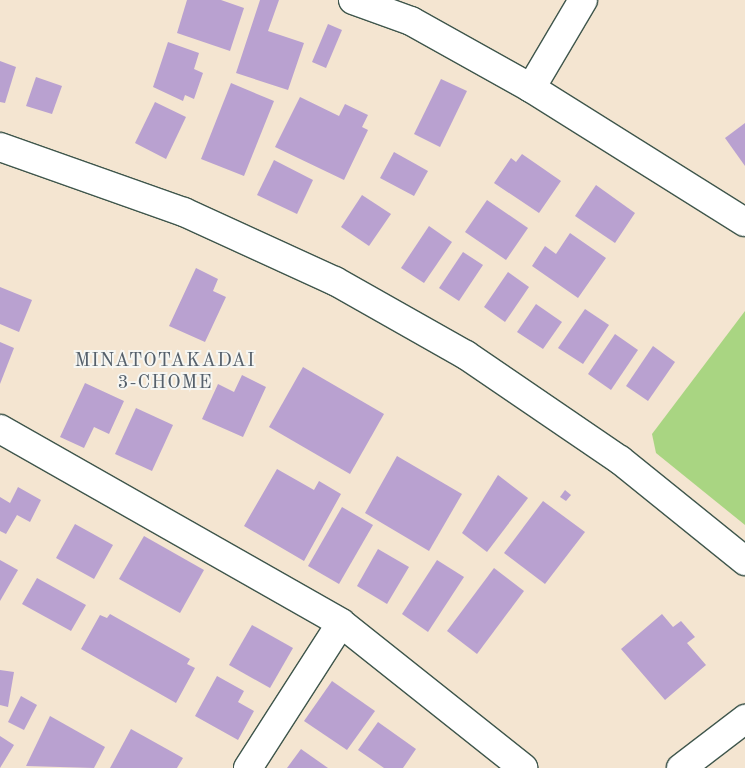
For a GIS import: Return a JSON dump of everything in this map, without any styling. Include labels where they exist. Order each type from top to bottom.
[{"type":"street","points":[[353,0],[411,21],[531,88],[745,222]]},
{"type":"street","points":[[531,88],[583,0]]},
{"type":"street","points":[[0,147],[184,212],[335,281],[466,355],[620,460],[745,561]]},
{"type":"street","points":[[0,429],[341,623],[523,768]]},
{"type":"street","points":[[248,768],[341,623]]},
{"type":"street","points":[[680,768],[745,719]]},
{"type":"green space","points":[[745,311],[745,525],[656,453],[652,434]]},
{"type":"building","points":[[187,0],[221,0],[244,8],[230,51],[177,33]]},
{"type":"building","points":[[260,0],[279,0],[268,31],[304,43],[288,90],[236,73]]},
{"type":"building","points":[[328,24],[342,30],[326,68],[312,62]]},
{"type":"building","points":[[168,42],[199,53],[194,69],[203,73],[194,99],[185,95],[183,101],[153,87]]},
{"type":"building","points":[[0,61],[16,67],[5,103],[0,102]]},
{"type":"building","points":[[36,77],[62,86],[52,114],[26,106]]},
{"type":"building","points":[[441,79],[467,91],[440,147],[414,134]]},
{"type":"building","points":[[231,83],[274,101],[244,176],[201,159]]},
{"type":"building","points":[[300,97],[339,116],[345,104],[368,115],[362,127],[368,130],[344,180],[275,147]]},
{"type":"building","points":[[155,102],[186,117],[166,159],[135,143]]},
{"type":"building","points":[[745,123],[745,166],[725,138]]},
{"type":"building","points":[[394,152],[428,171],[414,196],[380,178]]},
{"type":"building","points":[[522,154],[561,181],[539,213],[494,183],[511,158],[516,162]]},
{"type":"building","points":[[274,160],[313,180],[297,214],[257,195]]},
{"type":"building","points":[[596,185],[635,213],[615,243],[575,216]]},
{"type":"building","points":[[362,195],[391,214],[369,246],[341,227]]},
{"type":"building","points":[[487,200],[528,228],[506,260],[465,232]]},
{"type":"building","points":[[429,226],[452,242],[424,283],[401,268]]},
{"type":"building","points":[[570,233],[606,258],[578,298],[532,266],[545,246],[556,254]]},
{"type":"building","points":[[463,252],[483,265],[459,301],[439,288]]},
{"type":"building","points":[[196,268],[218,279],[213,291],[226,297],[205,342],[169,326]]},
{"type":"building","points":[[508,272],[529,287],[505,322],[484,307]]},
{"type":"building","points":[[0,287],[32,300],[19,332],[0,324]]},
{"type":"building","points":[[536,304],[562,322],[543,349],[517,332]]},
{"type":"building","points":[[585,309],[609,325],[583,364],[558,348]]},
{"type":"building","points":[[615,334],[638,350],[611,390],[588,374]]},
{"type":"building","points":[[0,342],[14,348],[0,384]]},
{"type":"building","points":[[653,346],[675,362],[648,401],[626,386]]},
{"type":"building","points":[[303,367],[384,414],[350,474],[269,427]]},
{"type":"building","points":[[242,375],[266,387],[243,437],[202,419],[218,384],[234,392]]},
{"type":"building","points":[[85,383],[124,401],[109,434],[94,427],[84,448],[60,437]]},
{"type":"building","points":[[136,408],[173,425],[152,471],[115,454]]},
{"type":"building","points":[[397,456],[462,494],[429,551],[365,513]]},
{"type":"building","points":[[277,469],[314,490],[319,481],[341,494],[304,561],[244,526]]},
{"type":"building","points":[[498,475],[528,498],[487,552],[462,533]]},
{"type":"building","points":[[18,487],[41,500],[30,522],[17,515],[6,534],[0,531],[0,497],[10,503]]},
{"type":"building","points":[[565,490],[571,495],[566,501],[560,497]]},
{"type":"building","points":[[543,501],[585,532],[545,584],[504,553]]},
{"type":"building","points":[[342,507],[373,525],[339,584],[308,566]]},
{"type":"building","points":[[75,524],[113,545],[94,579],[56,558]]},
{"type":"building","points":[[144,536],[204,570],[180,613],[119,579]]},
{"type":"building","points":[[378,549],[409,567],[387,604],[357,586]]},
{"type":"building","points":[[0,560],[18,570],[0,601]]},
{"type":"building","points":[[437,560],[464,577],[428,632],[402,614]]},
{"type":"building","points":[[494,568],[524,591],[477,654],[447,631]]},
{"type":"building","points":[[37,578],[86,605],[71,631],[22,604]]},
{"type":"building","points":[[110,614],[190,659],[187,664],[195,668],[176,703],[81,649],[100,615],[107,618]]},
{"type":"building","points":[[662,614],[673,627],[681,621],[695,637],[687,643],[706,665],[665,700],[621,649]]},
{"type":"building","points":[[252,625],[293,648],[270,688],[229,665]]},
{"type":"building","points":[[0,670],[14,672],[8,707],[0,705]]},
{"type":"building","points":[[217,676],[244,691],[238,702],[254,711],[238,740],[195,716]]},
{"type":"building","points":[[332,681],[375,711],[347,750],[304,721]]},
{"type":"building","points":[[21,696],[37,705],[24,730],[8,722]]},
{"type":"building","points":[[50,716],[105,747],[94,768],[26,766]]},
{"type":"building","points":[[378,722],[416,749],[403,768],[384,768],[358,750]]},
{"type":"building","points":[[131,729],[183,758],[177,768],[110,768]]},
{"type":"building","points":[[0,736],[14,745],[0,768]]},
{"type":"building","points":[[301,749],[328,768],[287,768]]},
{"type":"district","name":"MINATOTAKADAI 3-CHOME","points":[[165,373]]}]
